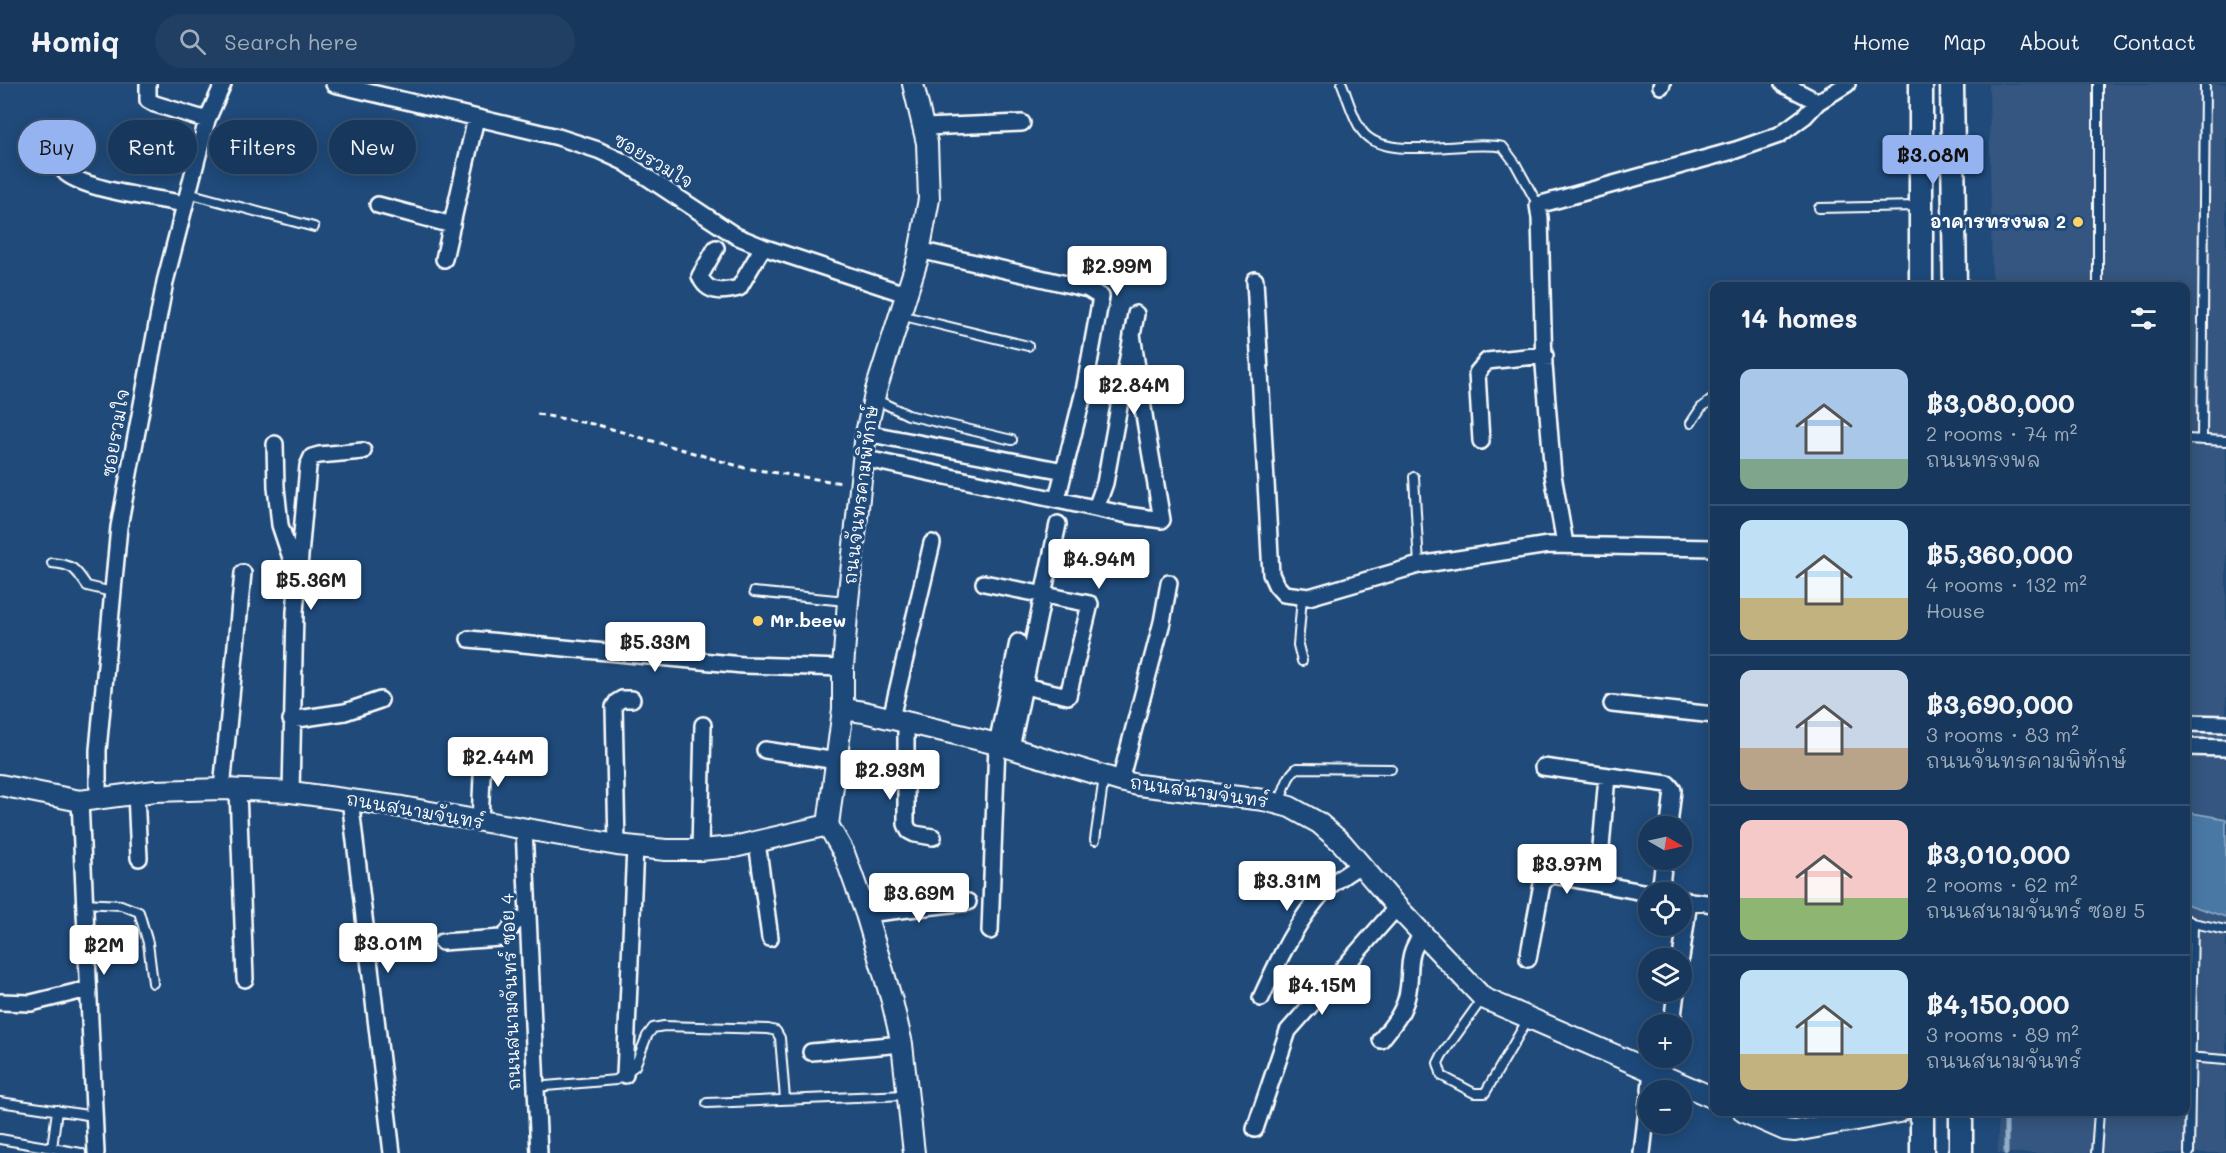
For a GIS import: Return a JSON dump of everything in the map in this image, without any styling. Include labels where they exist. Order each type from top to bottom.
[{"type":"main road","points":[[1921,84],[1921,282]]},
{"type":"main road","points":[[1952,84],[1955,282]]},
{"type":"main road","points":[[1922,1153],[1922,1118],[1961,1118],[1961,1153]]},
{"type":"street","points":[[148,84],[148,100],[207,120]]},
{"type":"street","name":"ซอยรวมใจ","points":[[334,84],[558,137],[598,150],[624,162],[736,236],[905,294]]},
{"type":"street","name":"ถนนจันทรคามพิทักษ์","points":[[828,825],[843,709],[843,668],[848,601],[866,433],[874,398],[919,250],[929,199],[927,142],[913,84]]},
{"type":"street","points":[[1783,84],[1818,102]]},
{"type":"street","points":[[1565,544],[1552,475],[1538,205],[1736,150],[1779,135],[1805,116],[1818,102],[1848,84]]},
{"type":"street","name":"ซอยรวมใจ","points":[[96,1153],[84,903],[89,800],[98,750],[119,527],[165,282],[218,85]]},
{"type":"street","points":[[444,259],[476,118]]},
{"type":"street","points":[[924,128],[1022,123]]},
{"type":"street","points":[[69,174],[80,181],[98,187],[186,199]]},
{"type":"street","points":[[378,205],[452,225]]},
{"type":"street","points":[[716,248],[700,276],[703,285],[713,291],[727,291],[739,288],[763,247]]},
{"type":"street","points":[[919,250],[1088,289],[1101,297],[1084,391],[1057,499]]},
{"type":"street","points":[[1255,280],[1271,574],[1276,585],[1284,594],[1302,597],[1419,565],[1565,544],[1710,548]]},
{"type":"street","points":[[1096,508],[1105,483],[1136,314]]},
{"type":"street","points":[[862,458],[1162,520],[1144,421],[1132,334]]},
{"type":"street","points":[[1481,441],[1477,373],[1482,365],[1487,362],[1545,355]]},
{"type":"street","points":[[866,433],[1064,471]]},
{"type":"street","points":[[275,444],[280,525],[298,579]]},
{"type":"street","points":[[291,792],[291,720],[298,579],[308,466],[312,457],[318,454],[363,451]]},
{"type":"street","points":[[1004,746],[1024,686],[1058,524]]},
{"type":"street","points":[[932,543],[898,720],[906,824],[909,831],[915,834],[933,837]]},
{"type":"street","points":[[243,573],[230,790],[245,979]]},
{"type":"street","points":[[984,583],[1090,604],[1068,696],[1024,686]]},
{"type":"street","points":[[1112,778],[1162,622],[1169,583]]},
{"type":"street","points":[[469,639],[743,665],[843,668]]},
{"type":"street","points":[[990,931],[1004,746],[1018,642]]},
{"type":"street","points":[[625,1075],[626,846],[614,707],[616,702],[622,699],[632,699]]},
{"type":"street","points":[[291,720],[345,712],[380,700]]},
{"type":"street","points":[[1612,704],[1710,716]]},
{"type":"street","name":"ถนนสนามจันทร์","points":[[843,709],[1004,746],[1112,778],[1264,800],[1290,807],[1319,823],[1342,843],[1397,907],[1484,998],[1710,1096]]},
{"type":"street","points":[[2190,723],[2226,724]]},
{"type":"street","points":[[700,850],[703,725]]},
{"type":"street","points":[[2190,747],[2226,748]]},
{"type":"street","points":[[765,750],[837,761]]},
{"type":"street","points":[[480,822],[483,753]]},
{"type":"street","points":[[1543,767],[1668,784],[1673,790],[1670,816]]},
{"type":"street","points":[[1598,884],[1607,776]]},
{"type":"street","name":"ถนนสนามจันทร์","points":[[0,785],[89,800],[136,793],[230,790],[291,792],[350,799],[626,846],[700,850],[757,842],[828,825]]},
{"type":"street","points":[[136,793],[139,858]]},
{"type":"street","points":[[350,799],[392,1153]]},
{"type":"street","points":[[828,825],[844,853],[866,914],[892,1001],[902,1044],[914,1153]]},
{"type":"street","name":"ถนนสนามจันทร์ ซอย 4","points":[[524,829],[534,1087],[539,1153]]},
{"type":"street","points":[[757,842],[770,938]]},
{"type":"street","points":[[1261,998],[1299,923],[1327,889],[1360,865]]},
{"type":"street","points":[[1528,959],[1542,884],[1548,877],[1552,875],[1638,891]]},
{"type":"street","points":[[866,914],[968,902]]},
{"type":"street","points":[[1692,902],[1710,904]]},
{"type":"street","points":[[1255,1128],[1288,1031],[1397,907]]},
{"type":"street","points":[[442,942],[501,938],[506,936],[516,921],[527,919]]},
{"type":"street","points":[[1380,1040],[1402,1011],[1407,997],[1411,953],[1423,934]]},
{"type":"street","points":[[0,1002],[31,1003],[88,989]]},
{"type":"street","points":[[811,1052],[902,1044]]},
{"type":"street","points":[[1651,1080],[1652,1070]]},
{"type":"street","points":[[1753,1116],[1785,1130],[1795,1131],[1846,1116]]},
{"type":"street","points":[[1642,1153],[1644,1134]]},
{"type":"lane","points":[[1342,84],[1361,130],[1373,142],[1389,146],[1451,148],[1490,144],[1503,147],[1515,163],[1538,205]]},
{"type":"lane","points":[[2098,84],[2098,282]]},
{"type":"lane","points":[[2202,440],[2205,84]]},
{"type":"lane","points":[[186,199],[314,227]]},
{"type":"lane","points":[[1819,208],[1921,206]]},
{"type":"lane","points":[[899,315],[1028,346]]},
{"type":"lane","points":[[874,398],[908,415],[1012,440]]},
{"type":"lane","points":[[1691,423],[1701,408],[1710,401]]},
{"type":"lane","points":[[2190,439],[2226,441]]},
{"type":"lane","points":[[1414,477],[1419,565]]},
{"type":"lane","points":[[52,563],[69,565],[74,568],[87,586],[112,591]]},
{"type":"lane","points":[[754,592],[848,601]]},
{"type":"lane","points":[[1302,597],[1298,645],[1302,661]]},
{"type":"lane","points":[[1280,804],[1292,772],[1297,768],[1391,769]]},
{"type":"lane","points":[[1095,840],[1112,778]]},
{"type":"lane","points":[[84,903],[121,905],[139,912],[148,943],[153,983]]},
{"type":"lane","points":[[2190,921],[2226,930]]},
{"type":"lane","points":[[1484,998],[1438,1063],[1442,1076],[1474,1094],[1485,1093],[1529,1018]]},
{"type":"lane","points":[[534,1087],[616,1080],[634,1066],[653,1028],[664,1026],[768,1029],[776,1031],[780,1038],[785,1099]]},
{"type":"lane","points":[[2190,1057],[2226,1060]]},
{"type":"lane","points":[[707,1103],[908,1095]]},
{"type":"lane","points":[[0,1102],[94,1116]]},
{"type":"lane","points":[[52,1148],[57,1110]]},
{"type":"lane","points":[[2096,1153],[2098,1116]]},
{"type":"lane","points":[[2189,1116],[2189,1153]]},
{"type":"lane","points":[[0,1139],[81,1153]]},
{"type":"path","points":[[537,414],[598,425],[745,468],[859,486]]},
{"type":"shaded area","points":[[1989,84],[2226,84],[2226,1153],[1998,1153],[1998,1116],[2190,1116],[2190,282],[1992,282]]},
{"type":"shaded area","points":[[2190,813],[2226,819],[2226,917],[2190,905]]},
{"type":"waterway","points":[[2006,1116],[2006,1153]]},
{"type":"place","name":"อาคารทรงพล 2","points":[[2078,222]]},
{"type":"place","name":"Mr.beew","points":[[758,621]]}]
